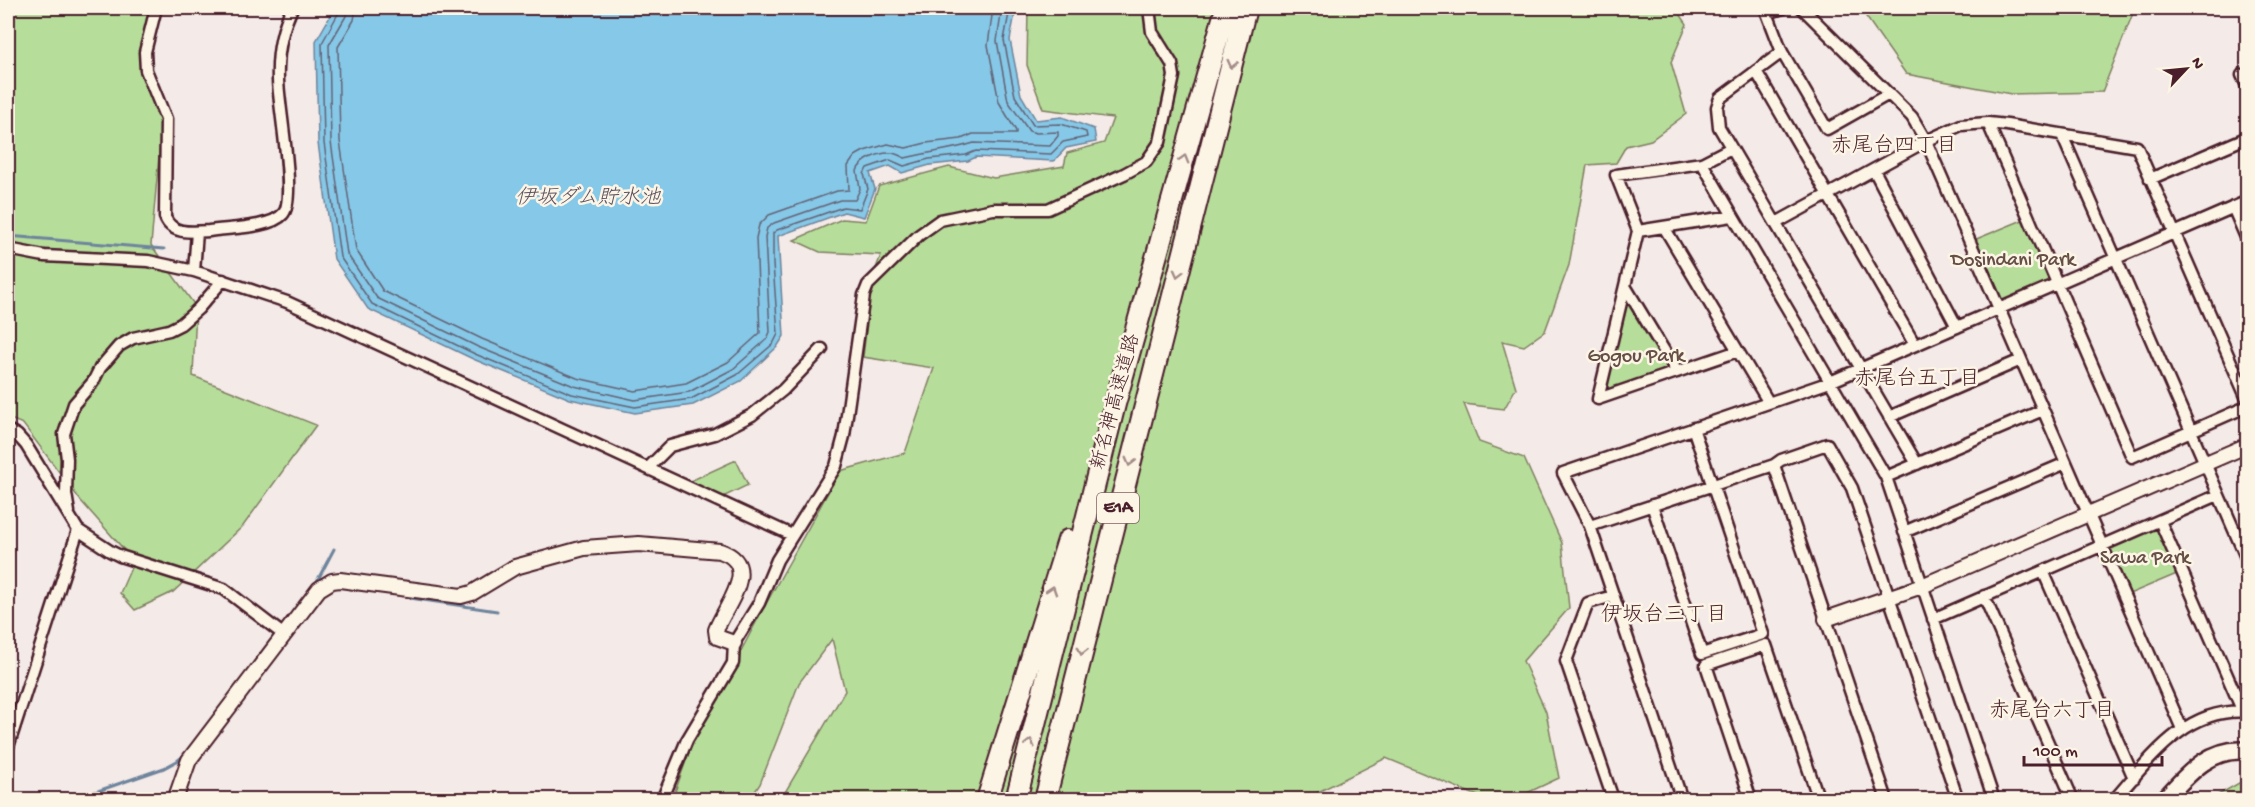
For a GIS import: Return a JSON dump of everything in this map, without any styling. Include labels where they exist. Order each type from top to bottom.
[{"type":"highway","name":"新名神高速道路","points":[[1016,800],[1115,404],[1226,8]]},
{"type":"highway","name":"新名神高速道路","points":[[1046,796],[1246,8]]},
{"type":"highway","points":[[986,800],[1087,480],[1115,404]]},
{"type":"main road","points":[[2164,800],[2191,771],[2205,760],[2226,752],[2247,751]]},
{"type":"street","points":[[156,8],[145,52],[146,70],[166,119],[165,218],[176,230],[197,232],[269,222],[281,216],[288,207],[288,176],[278,78],[281,46],[292,8]]},
{"type":"street","points":[[662,800],[687,740],[734,663],[734,643],[759,603],[777,561],[836,466],[844,436],[864,295],[871,282],[919,235],[940,220],[993,209],[1048,209],[1146,162],[1162,137],[1173,70],[1152,32],[1149,8]]},
{"type":"street","points":[[1783,8],[1767,13],[1782,52],[1827,129],[1889,94]]},
{"type":"street","points":[[1802,8],[1912,117],[1926,141],[2182,729]]},
{"type":"street","points":[[1782,52],[1720,98],[1717,107],[1719,127],[1917,464]]},
{"type":"street","points":[[1756,71],[1915,345]]},
{"type":"street","points":[[2247,73],[2242,75],[2247,88]]},
{"type":"street","points":[[1776,223],[1926,141],[1961,125],[1988,123],[2138,147],[2247,401]]},
{"type":"street","points":[[1988,123],[2132,457],[2247,406]]},
{"type":"street","points":[[2062,135],[2247,562]]},
{"type":"street","points":[[2150,178],[2247,137]]},
{"type":"street","points":[[1731,148],[1702,163],[1616,176],[1638,231],[1598,399],[1738,351]]},
{"type":"street","points":[[1702,163],[1886,477],[1994,800]]},
{"type":"street","points":[[1874,170],[1957,327]]},
{"type":"street","points":[[1682,800],[1590,526],[1563,472],[1830,382],[2247,201]]},
{"type":"street","points":[[2233,207],[2247,242]]},
{"type":"street","points":[[1638,231],[1732,216]]},
{"type":"street","points":[[1664,227],[1769,403]]},
{"type":"street","points":[[194,271],[197,232]]},
{"type":"street","points":[[8,249],[45,256],[148,261],[194,271],[287,302],[792,535]]},
{"type":"street","points":[[70,520],[66,494],[67,459],[64,440],[74,404],[93,382],[100,368],[120,346],[134,338],[169,330],[181,324],[198,309],[223,280]]},
{"type":"street","points":[[1625,286],[1677,372]]},
{"type":"street","points":[[648,468],[669,446],[715,434],[752,416],[783,390],[822,349]]},
{"type":"street","points":[[1889,417],[2021,360]]},
{"type":"street","points":[[1886,477],[2043,410]]},
{"type":"street","points":[[1652,505],[1702,654],[1763,634],[1693,428]]},
{"type":"street","points":[[8,430],[26,445],[78,530],[120,556],[224,588],[281,633]]},
{"type":"street","points":[[1590,526],[1774,465],[1781,460],[1827,444],[1851,485],[1958,800]]},
{"type":"street","points":[[1826,619],[1922,586],[2247,445]]},
{"type":"street","points":[[1904,532],[2066,463]]},
{"type":"street","points":[[1774,465],[1887,800]]},
{"type":"street","points":[[1933,619],[2218,495]]},
{"type":"street","points":[[2114,800],[2159,750],[2182,729],[2213,715],[2245,712],[2160,521]]},
{"type":"street","points":[[8,747],[78,530]]},
{"type":"street","points":[[175,800],[189,760],[281,633],[319,589],[332,581],[353,581],[461,596],[472,593],[514,567],[574,550],[622,543],[720,551],[731,556],[740,570],[740,580],[716,630],[717,637],[734,643]]},
{"type":"street","points":[[2043,571],[2134,778]]},
{"type":"street","points":[[1603,800],[1612,796],[1566,660],[1588,603],[1613,596]]},
{"type":"street","points":[[1984,596],[2073,800]]},
{"type":"street","points":[[1751,800],[1706,665],[1766,645],[1819,800]]},
{"type":"green space","points":[[8,8],[150,8],[142,42],[141,72],[162,122],[151,245],[196,307],[193,376],[316,425],[243,526],[173,592],[135,610],[120,593],[134,561],[81,501],[23,424],[8,418]]},
{"type":"green space","points":[[1028,8],[1676,8],[1687,24],[1671,62],[1686,114],[1651,140],[1626,146],[1616,163],[1587,165],[1569,265],[1545,331],[1524,346],[1502,341],[1516,388],[1504,409],[1464,404],[1479,442],[1524,458],[1562,543],[1569,608],[1523,661],[1546,712],[1559,778],[1514,799],[1485,799],[1386,758],[1304,799],[1120,800],[1113,795],[1108,800],[781,799],[845,691],[832,639],[799,683],[760,784],[750,799],[672,800],[692,744],[762,611],[840,471],[905,453],[934,368],[863,357],[872,279],[881,255],[820,252],[794,240],[842,219],[866,221],[879,186],[949,167],[994,178],[1064,166],[1067,153],[1104,143],[1113,118],[1043,109],[1027,65]]},
{"type":"green space","points":[[1860,8],[2135,8],[2102,92],[2011,94],[1906,74]]},
{"type":"green space","name":"Dosindani Park","points":[[2025,219],[2051,278],[2049,282],[2003,302],[1999,300],[1974,240]]},
{"type":"green space","name":"Gogou Park","points":[[1632,304],[1668,367],[1667,371],[1610,390],[1605,386],[1624,306]]},
{"type":"green space","points":[[736,460],[748,485],[719,499],[686,483]]},
{"type":"green space","name":"Sawa Park","points":[[2156,527],[2159,528],[2179,573],[2127,595],[2109,547]]},
{"type":"green space","points":[[2246,779],[2247,799],[2211,799]]},
{"type":"water","name":"伊坂ダム貯水池","points":[[335,8],[1016,8],[1010,40],[1021,95],[1036,120],[1062,117],[1094,129],[1096,142],[1066,148],[1054,161],[976,157],[968,161],[930,165],[902,173],[890,166],[870,173],[875,189],[864,217],[844,212],[778,236],[784,336],[777,347],[741,381],[693,405],[635,413],[570,399],[473,359],[368,309],[334,259],[318,143],[316,41]]},
{"type":"waterway","points":[[8,236],[164,249]]},
{"type":"waterway","points":[[315,585],[334,549]]},
{"type":"waterway","points":[[410,598],[497,611]]},
{"type":"waterway","points":[[72,800],[164,768],[186,754]]},
{"type":"district","name":"赤尾台四丁目","points":[[1894,147]]},
{"type":"district","name":"赤尾台五丁目","points":[[1917,380]]},
{"type":"district","name":"伊坂台三丁目","points":[[1664,616]]},
{"type":"district","name":"赤尾台六丁目","points":[[2052,712]]}]
